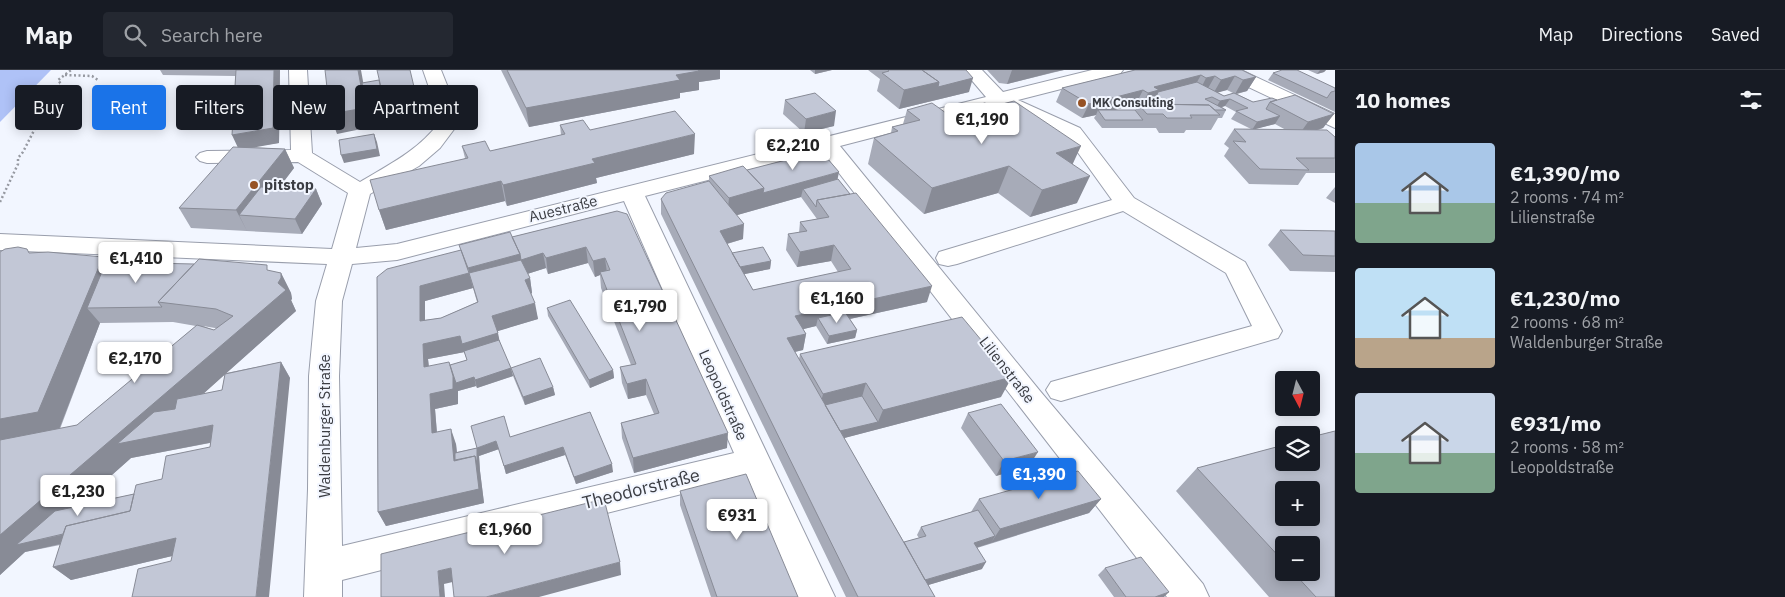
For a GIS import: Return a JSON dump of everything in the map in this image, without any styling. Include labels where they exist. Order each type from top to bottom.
[{"type":"street","points":[[298,70],[302,156]]},
{"type":"street","points":[[207,157],[302,156],[360,191],[411,161],[433,144],[448,124],[445,105],[432,70]]},
{"type":"street","points":[[972,70],[999,99],[1073,132],[1126,203],[1236,268],[1268,331],[1060,390]]},
{"type":"street","name":"Auestraße","points":[[0,242],[342,257],[397,252],[1114,70]]},
{"type":"street","points":[[1227,70],[1335,122]]},
{"type":"street","name":"Lilienstraße","points":[[826,142],[1023,391],[1190,597]]},
{"type":"street","name":"Waldenburger Straße","points":[[324,582],[324,376],[329,301],[360,191]]},
{"type":"street","name":"Leopoldstraße","points":[[631,192],[816,597]]},
{"type":"street","points":[[948,258],[1126,203]]},
{"type":"street","name":"Theodorstraße","points":[[324,582],[754,462]]},
{"type":"path","points":[[0,202],[18,164],[18,158],[23,152],[49,101],[61,84],[58,80],[71,70]]},
{"type":"path","points":[[65,75],[92,76],[98,80]]},
{"type":"water","points":[[0,70],[51,70],[36,85],[15,85],[15,107],[0,122]]},
{"type":"building","points":[[236,70],[274,70],[273,128],[263,130],[263,85],[235,85]]},
{"type":"building","points":[[325,70],[358,70],[361,85],[355,85],[355,110],[345,111],[345,85],[327,85]]},
{"type":"building","points":[[377,70],[410,70],[414,85],[380,85]]},
{"type":"building","points":[[507,70],[699,71],[676,75],[680,80],[526,108]]},
{"type":"building","points":[[888,70],[922,70],[939,82],[904,90],[882,73]]},
{"type":"building","points":[[922,70],[966,70],[973,78],[938,87],[939,82]]},
{"type":"building","points":[[1135,70],[1242,70],[1256,77],[1243,80],[1235,76],[1221,80],[1215,76],[1206,78],[1201,75],[1154,87],[1159,90],[1148,93],[1143,90],[1089,104],[1062,88]]},
{"type":"building","points":[[1282,70],[1297,70],[1335,88],[1335,91],[1331,92],[1327,98],[1273,73]]},
{"type":"building","points":[[379,80],[380,85],[362,85],[362,83]]},
{"type":"building","points":[[1197,82],[1224,96],[1234,93],[1253,102],[1272,98],[1277,100],[1270,102],[1266,109],[1280,116],[1257,122],[1236,111],[1248,108],[1230,99],[1220,101],[1212,97],[1205,99],[1226,110],[1215,110],[1209,105],[1153,104],[1145,99],[1156,97],[1158,92]]},
{"type":"building","points":[[815,93],[836,111],[806,119],[785,100]]},
{"type":"building","points":[[1295,95],[1334,114],[1308,122],[1270,102]]},
{"type":"building","points":[[1014,101],[1081,146],[1056,153],[1090,176],[1042,190],[1009,166],[932,188],[874,138],[898,131],[892,127],[920,120],[907,110],[932,103],[946,113],[985,103],[991,107]]},
{"type":"building","points":[[1138,104],[1209,105],[1220,115],[1190,115],[1192,118],[1167,118],[1163,114],[1147,114]]},
{"type":"building","points":[[1098,110],[1135,110],[1143,120],[1105,120]]},
{"type":"building","points":[[675,111],[695,134],[592,159],[595,163],[503,185],[501,181],[379,210],[370,180],[468,158],[462,146],[485,141],[490,151],[565,134],[560,125],[583,120],[590,130]]},
{"type":"building","points":[[1234,129],[1327,130],[1335,137],[1335,158],[1296,158],[1309,170],[1260,169],[1233,141],[1246,142]]},
{"type":"building","points":[[232,130],[261,130],[232,135]]},
{"type":"building","points":[[374,134],[377,149],[341,155],[339,140]]},
{"type":"building","points":[[233,147],[285,149],[236,210],[179,208]]},
{"type":"building","points":[[821,151],[839,172],[763,193],[764,188],[747,170]]},
{"type":"building","points":[[743,166],[764,188],[729,198],[709,176]]},
{"type":"building","points":[[838,179],[850,194],[817,200],[816,207],[803,189]]},
{"type":"building","points":[[709,181],[744,224],[720,231],[753,290],[851,269],[834,245],[800,252],[788,234],[807,231],[800,222],[829,217],[817,200],[856,193],[932,286],[795,316],[806,334],[787,338],[935,597],[858,597],[661,199],[666,193]]},
{"type":"building","points":[[287,184],[297,184],[295,188],[316,189],[295,219],[239,215],[261,187],[284,188]]},
{"type":"building","points":[[617,211],[627,214],[728,433],[633,458],[621,423],[659,413],[646,379],[627,384],[620,367],[636,364],[600,272],[610,270],[605,258],[593,261],[586,247],[546,258],[543,253],[521,260],[512,237]]},
{"type":"building","points":[[1280,230],[1335,231],[1335,256],[1303,255]]},
{"type":"building","points":[[510,232],[520,254],[468,268],[459,245]]},
{"type":"building","points":[[18,247],[27,249],[29,253],[48,252],[103,257],[38,412],[0,419],[0,252],[5,249]]},
{"type":"building","points":[[763,247],[771,261],[740,267],[732,253]]},
{"type":"building","points":[[461,250],[469,273],[521,260],[530,278],[525,280],[535,303],[492,316],[498,333],[462,344],[460,336],[423,344],[424,367],[449,362],[453,376],[453,389],[430,394],[432,433],[451,429],[454,461],[475,456],[479,489],[378,512],[377,277],[387,269]],"holes":[[[469,273],[478,302],[441,318],[420,321],[420,286]]]},
{"type":"building","points":[[199,259],[267,265],[267,270],[281,273],[278,283],[286,290],[0,535],[0,440],[77,425],[197,325],[214,330],[233,316],[216,309],[158,302]]},
{"type":"building","points":[[106,262],[194,264],[158,302],[162,307],[87,308]]},
{"type":"building","points":[[570,300],[613,370],[589,380],[547,308]]},
{"type":"building","points":[[845,312],[857,330],[829,336],[818,318]]},
{"type":"building","points":[[962,317],[1012,377],[883,410],[866,383],[823,394],[800,354]]},
{"type":"building","points":[[499,340],[511,368],[475,380],[474,377],[456,383],[450,365],[467,360],[464,351]]},
{"type":"building","points":[[540,358],[553,387],[523,397],[511,368]]},
{"type":"building","points":[[281,362],[256,597],[132,597],[138,569],[171,561],[176,538],[53,567],[66,526],[130,511],[136,485],[162,479],[166,456],[210,447],[213,425],[117,444],[154,412],[175,409],[177,399],[222,390],[225,374]]},
{"type":"building","points":[[862,396],[878,422],[840,431],[825,405]]},
{"type":"building","points":[[1001,404],[1038,452],[1004,461],[968,413]]},
{"type":"building","points":[[590,412],[612,464],[574,477],[563,447],[504,466],[496,441],[477,448],[471,426],[504,416],[510,437]]},
{"type":"building","points":[[1335,431],[1335,597],[1316,597],[1301,581],[1320,581],[1320,536],[1275,536],[1275,552],[1197,468],[1275,447],[1275,471],[1320,471],[1320,435]]},
{"type":"building","points":[[477,448],[477,463],[475,456],[455,460],[455,453]]},
{"type":"building","points":[[1078,471],[1101,499],[1000,529],[979,499]]},
{"type":"building","points":[[746,474],[798,597],[717,597],[680,491]]},
{"type":"building","points":[[134,494],[130,511],[66,526],[63,534],[16,545],[55,511]]},
{"type":"building","points":[[604,499],[620,562],[486,597],[454,597],[451,568],[438,571],[440,597],[381,597],[381,554]]},
{"type":"building","points":[[978,510],[995,536],[974,543],[986,562],[925,580],[904,542],[926,536],[921,527]]},
{"type":"building","points":[[1141,557],[1169,592],[1155,597],[1126,597],[1105,568]]},
{"type":"place","name":"MK Consulting","points":[[1082,103]]},
{"type":"place","name":"pitstop","points":[[254,185]]}]
